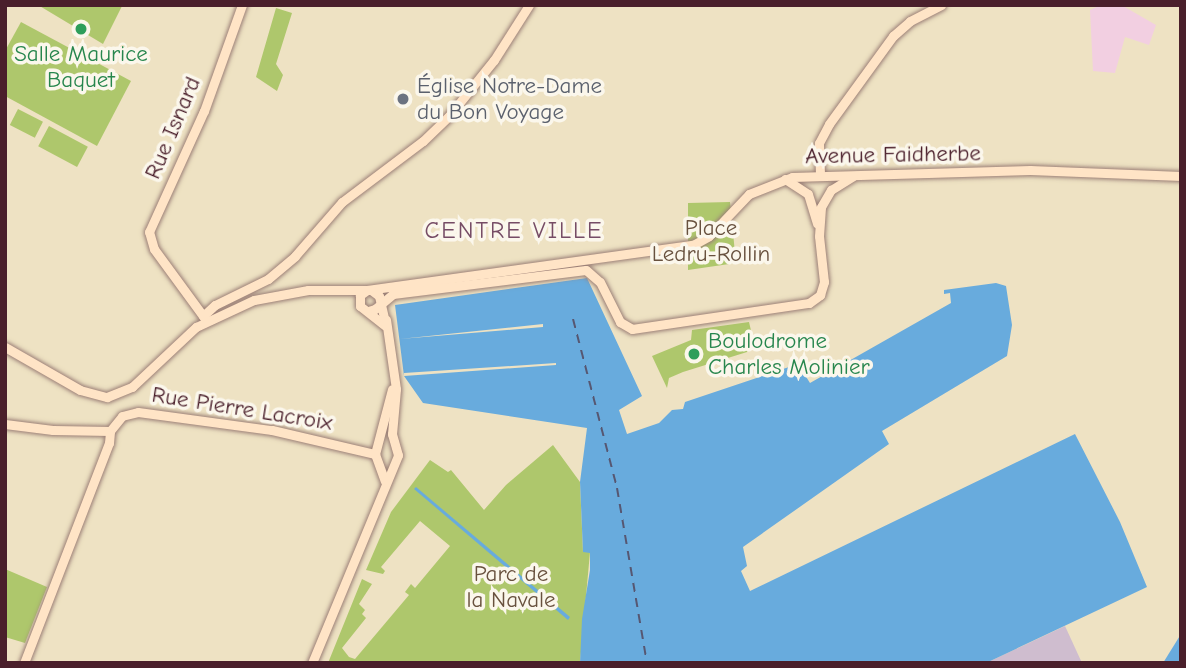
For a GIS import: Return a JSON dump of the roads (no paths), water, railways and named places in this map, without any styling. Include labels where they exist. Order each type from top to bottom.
[{"type":"main road","name":"Rue Isnard","points":[[205,318],[152,245],[150,227],[204,111],[242,5]]},
{"type":"main road","points":[[5,347],[80,390],[107,397],[122,393],[205,318],[215,305],[268,279],[295,256],[342,202],[423,141],[448,117],[494,60],[528,5]]},
{"type":"main road","points":[[839,183],[820,174],[821,136],[893,36],[910,21],[941,5]]},
{"type":"main road","name":"Avenue Faidherbe","points":[[205,318],[230,305],[243,305],[308,290],[367,290],[693,245],[709,236],[749,194],[783,178],[820,174],[1078,170],[1181,176]]},
{"type":"main road","points":[[819,236],[821,207],[839,183],[858,175]]},
{"type":"main road","points":[[368,311],[393,294],[565,272],[592,272],[615,315],[627,328],[809,303],[820,295],[824,282],[819,236],[808,194],[783,178]]},
{"type":"main road","points":[[312,663],[398,454],[392,434],[396,401],[383,301],[376,292],[367,290],[360,295],[359,303],[386,326]]},
{"type":"main road","points":[[385,484],[378,458],[379,444],[393,381]]},
{"type":"main road","name":"Rue Pierre Lacroix","points":[[110,430],[122,416],[138,412],[272,430],[378,458]]},
{"type":"main road","points":[[5,424],[53,430],[110,430],[109,443],[24,663]]},
{"type":"main road","points":[[379,444],[389,442],[395,445]]},
{"type":"main road","points":[[378,458],[394,461]]},
{"type":"water","points":[[587,278],[642,396],[619,410],[627,434],[659,423],[672,410],[683,409],[685,402],[798,364],[810,383],[951,303],[950,293],[944,294],[944,290],[996,283],[1006,286],[1012,325],[1007,356],[882,431],[889,444],[743,547],[747,566],[741,571],[750,591],[1075,434],[1120,522],[1147,587],[986,663],[580,663],[582,619],[590,570],[590,553],[583,552],[580,482],[587,428],[423,403],[404,376],[395,305]]},
{"type":"water","points":[[416,487],[570,617],[568,620],[414,489]]},
{"type":"water","points":[[1181,634],[1181,663],[1163,663]]},
{"type":"place","name":"Salle Maurice Baquet","points":[[81,29]]},
{"type":"place","name":"Église Notre-Dame du Bon Voyage","points":[[403,99]]},
{"type":"place","name":"Boulodrome Charles Molinier","points":[[694,354]]},
{"type":"district","name":"CENTRE VILLE","points":[[514,231]]},
{"type":"park label","name":"Place Ledru-Rollin","points":[[711,241]]},
{"type":"park label","name":"Parc de la Navale","points":[[511,587]]}]
